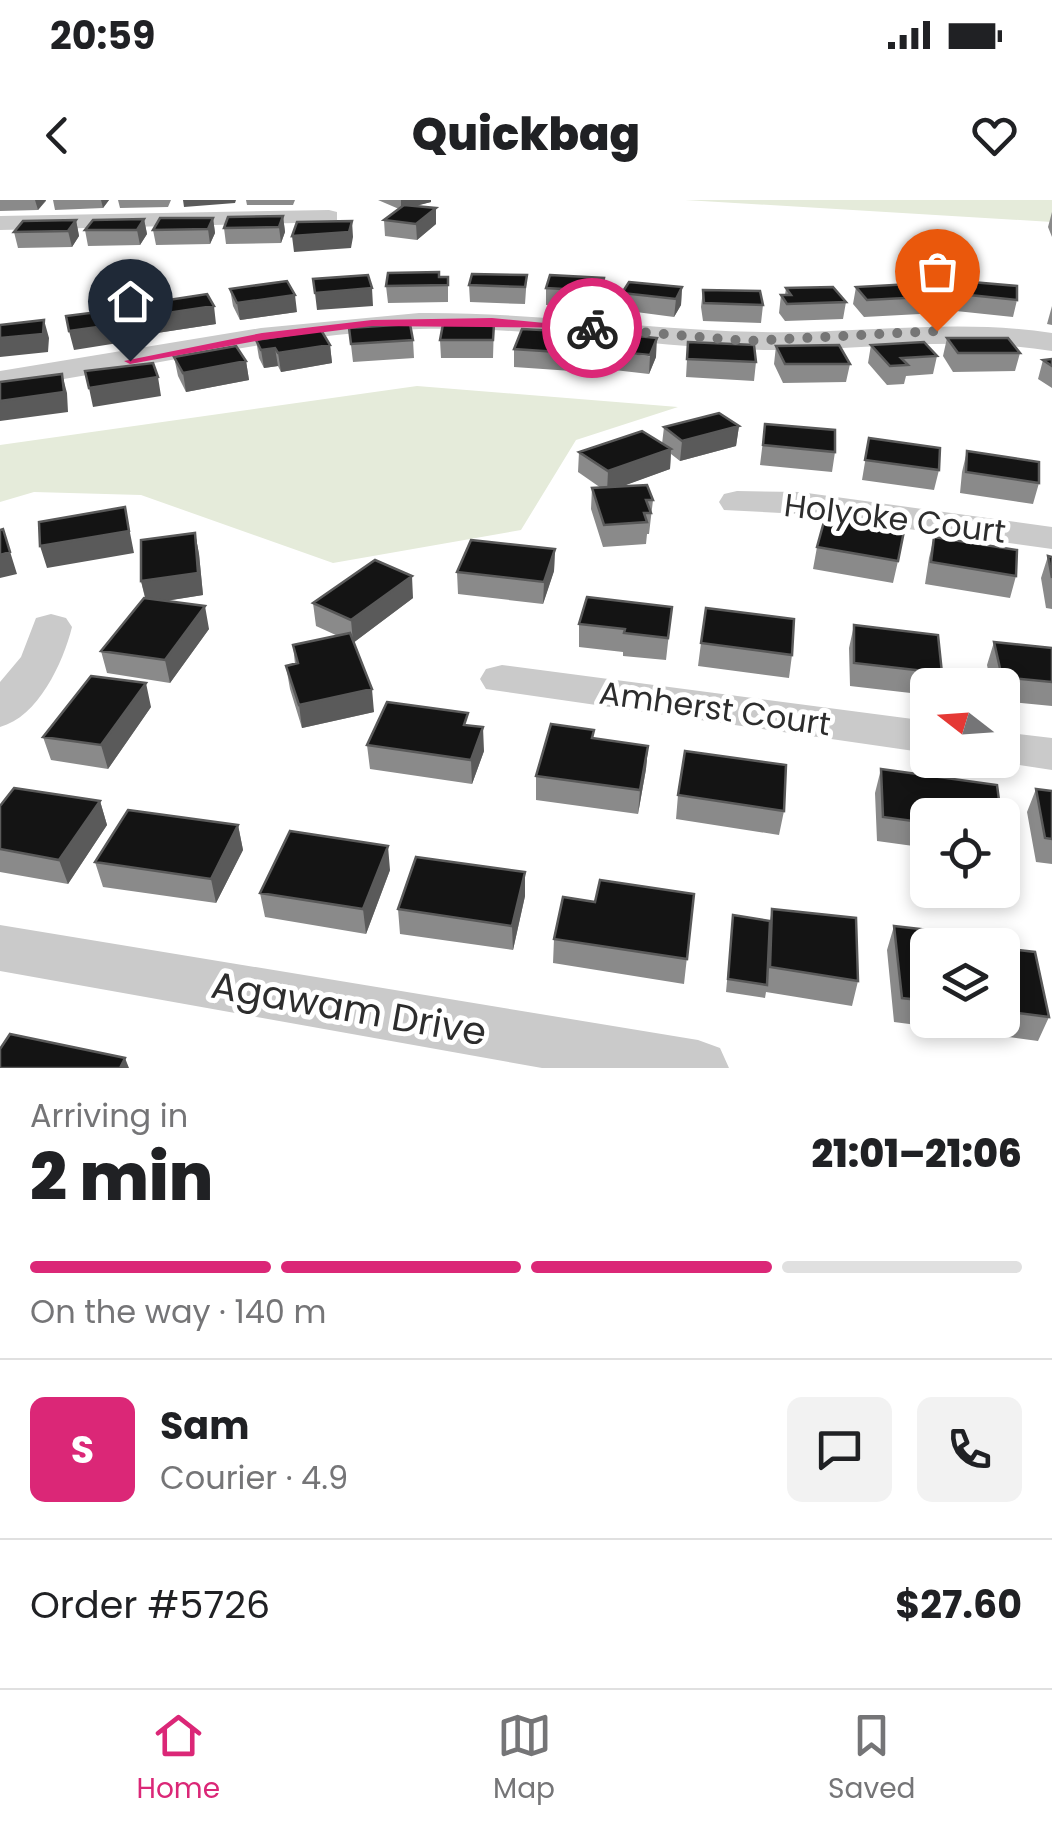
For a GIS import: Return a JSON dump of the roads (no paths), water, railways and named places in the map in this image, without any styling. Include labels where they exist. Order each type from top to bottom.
[{"type":"street","points":[[0,223],[329,218]]},
{"type":"street","points":[[0,380],[297,331],[419,321],[516,322],[748,341],[964,331],[1052,342]]},
{"type":"street","name":"Holyoke Court","points":[[738,502],[800,503],[1052,538]]},
{"type":"street","points":[[0,712],[42,660],[50,627]]},
{"type":"street","name":"Amherst Court","points":[[502,679],[910,736]]},
{"type":"street","points":[[1020,750],[1052,754]]},
{"type":"street","name":"Agawam Drive","points":[[0,948],[698,1068]]}]
